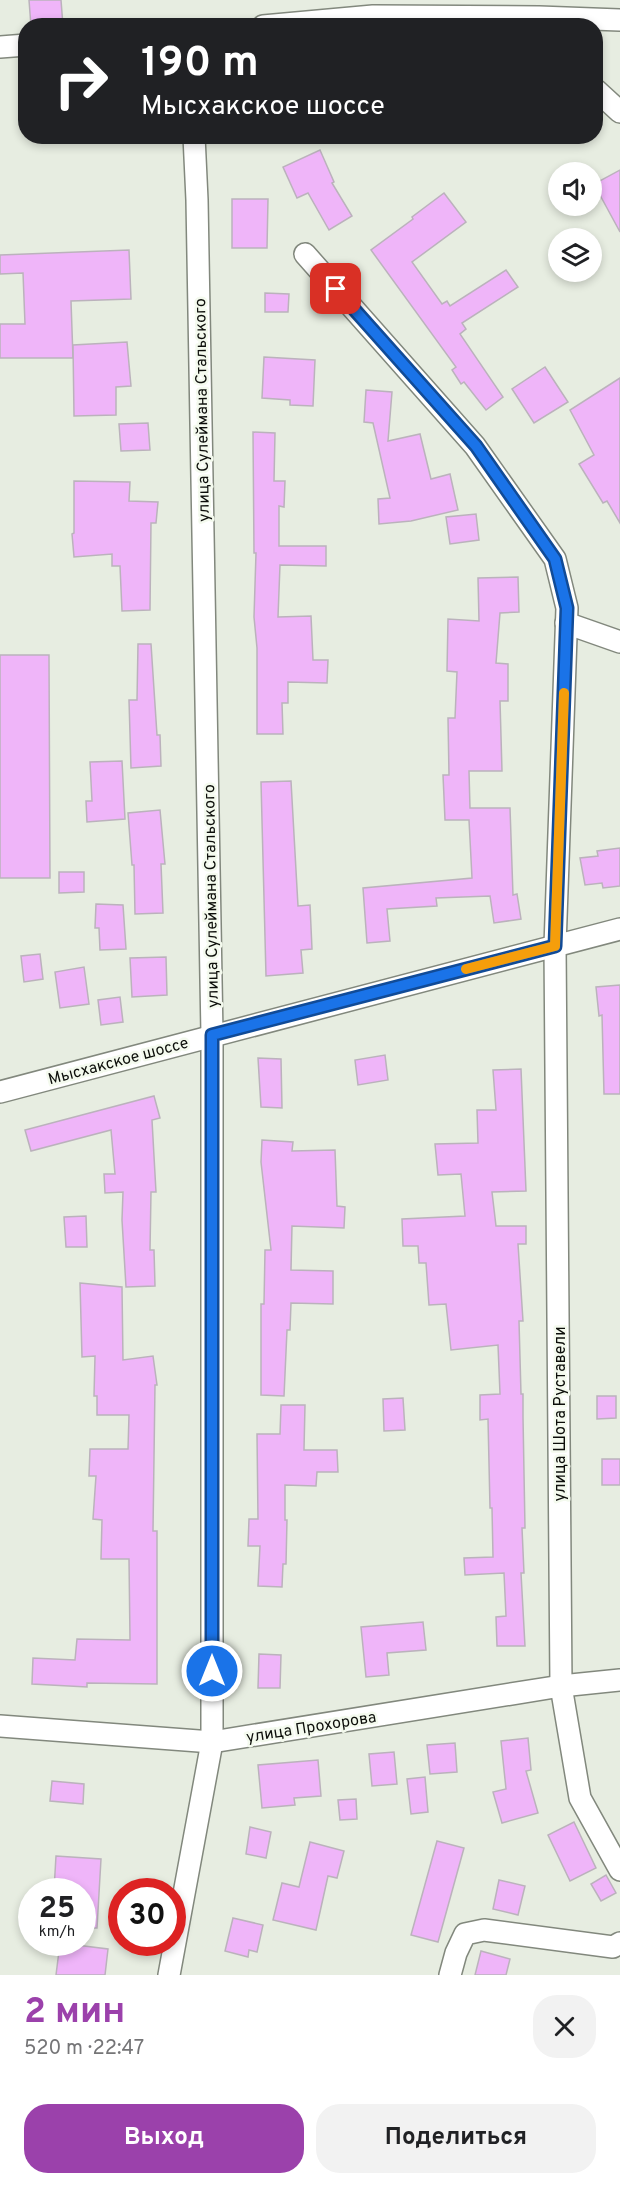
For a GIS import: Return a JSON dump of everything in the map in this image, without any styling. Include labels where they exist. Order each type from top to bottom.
[{"type":"street","points":[[351,18],[373,16],[566,18]]},
{"type":"street","points":[[603,19],[620,20]]},
{"type":"street","points":[[0,47],[18,46]]},
{"type":"street","points":[[603,96],[620,112]]},
{"type":"street","name":"улица Сулеймана Стальского","points":[[170,1975],[212,1742],[212,1035],[194,144]]},
{"type":"street","name":"улица Шота Руставели","points":[[305,254],[476,446],[555,559],[567,608],[555,946],[561,1686],[580,1798],[620,1870]]},
{"type":"street","points":[[566,623],[620,642]]},
{"type":"street","name":"Мысхакское шоссе","points":[[0,1092],[620,929]]},
{"type":"street","name":"улица Прохорова","points":[[0,1726],[212,1742],[561,1686],[620,1680]]},
{"type":"street","points":[[450,1975],[456,1953],[465,1934],[484,1930],[613,1947],[620,1943]]},
{"type":"building","points":[[29,0],[61,0],[62,18],[30,18]]},
{"type":"building","points":[[320,150],[334,182],[332,183],[352,216],[329,230],[308,193],[297,198],[283,167]]},
{"type":"building","points":[[620,170],[620,232],[602,199],[602,180]]},
{"type":"building","points":[[444,193],[466,222],[412,262],[442,304],[447,301],[450,306],[506,270],[518,287],[462,323],[466,329],[460,334],[503,397],[486,410],[464,382],[461,384],[452,370],[456,367],[371,250]]},
{"type":"building","points":[[232,199],[268,199],[267,248],[232,248]]},
{"type":"building","points":[[129,250],[131,299],[71,301],[73,358],[0,358],[0,324],[25,324],[23,273],[0,274],[0,255]]},
{"type":"building","points":[[265,293],[289,294],[288,312],[265,312]]},
{"type":"building","points":[[127,342],[131,386],[116,387],[116,415],[74,416],[73,345]]},
{"type":"building","points":[[264,357],[315,360],[313,406],[290,405],[290,400],[262,398]]},
{"type":"building","points":[[545,367],[568,402],[534,423],[512,389]]},
{"type":"building","points":[[620,378],[620,523],[607,501],[603,503],[579,464],[594,455],[570,410]]},
{"type":"building","points":[[366,390],[392,392],[388,441],[420,434],[431,479],[450,474],[458,510],[411,521],[379,524],[378,499],[390,498],[373,423],[364,422]]},
{"type":"building","points":[[148,423],[150,450],[121,451],[119,424]]},
{"type":"building","points":[[253,432],[275,433],[274,481],[285,481],[284,507],[279,506],[279,546],[326,546],[326,566],[280,565],[278,617],[311,616],[313,660],[328,660],[327,683],[288,682],[288,703],[282,703],[283,734],[257,734]]},
{"type":"building","points":[[74,481],[130,482],[129,501],[158,502],[156,523],[151,523],[150,610],[122,611],[120,566],[112,566],[112,554],[74,557],[72,534],[74,533]]},
{"type":"building","points":[[476,514],[479,540],[450,544],[446,517]]},
{"type":"building","points":[[518,577],[519,612],[500,613],[496,663],[508,664],[508,701],[500,701],[502,771],[469,771],[470,808],[510,808],[513,895],[517,894],[521,919],[494,923],[490,896],[436,898],[437,906],[387,909],[390,941],[367,943],[363,888],[472,878],[469,820],[445,820],[443,775],[449,775],[448,718],[455,718],[457,672],[447,671],[448,619],[479,621],[478,578]]},
{"type":"building","points":[[138,644],[151,644],[161,766],[131,768],[129,700],[137,700]]},
{"type":"building","points":[[0,655],[49,655],[50,878],[0,878]]},
{"type":"building","points":[[122,761],[125,819],[87,822],[86,801],[92,801],[90,762]]},
{"type":"building","points":[[291,781],[298,906],[310,905],[312,949],[301,950],[303,973],[266,976],[261,782]]},
{"type":"building","points":[[160,810],[165,864],[161,864],[163,913],[135,914],[134,865],[132,865],[128,813]]},
{"type":"building","points":[[620,848],[620,886],[603,888],[602,883],[585,885],[580,858],[598,856],[597,851]]},
{"type":"building","points":[[59,872],[84,872],[84,892],[59,893]]},
{"type":"building","points":[[96,904],[123,905],[126,949],[100,950],[99,928],[95,928]]},
{"type":"building","points":[[40,954],[43,979],[24,982],[21,956]]},
{"type":"building","points":[[166,957],[167,995],[132,997],[130,958]]},
{"type":"building","points":[[84,967],[89,1004],[60,1008],[55,972]]},
{"type":"building","points":[[620,985],[620,1094],[604,1094],[602,1015],[599,1016],[596,987]]},
{"type":"building","points":[[120,997],[123,1022],[101,1025],[98,1000]]},
{"type":"building","points":[[385,1055],[388,1080],[358,1085],[355,1060]]},
{"type":"building","points":[[258,1058],[281,1059],[282,1108],[261,1107]]},
{"type":"building","points":[[521,1069],[526,1191],[492,1192],[496,1226],[526,1226],[526,1244],[518,1244],[523,1321],[519,1321],[521,1394],[523,1394],[525,1528],[522,1528],[524,1573],[521,1573],[525,1646],[497,1646],[496,1617],[506,1616],[504,1573],[465,1575],[464,1558],[493,1557],[488,1419],[480,1420],[480,1395],[500,1394],[498,1345],[451,1350],[446,1304],[429,1305],[426,1263],[419,1263],[418,1246],[403,1246],[402,1219],[465,1216],[461,1174],[438,1175],[435,1144],[478,1143],[477,1110],[496,1110],[493,1070]]},
{"type":"building","points":[[154,1096],[160,1118],[152,1120],[156,1192],[151,1192],[150,1250],[154,1250],[155,1286],[126,1287],[122,1220],[123,1192],[105,1193],[104,1174],[115,1174],[111,1130],[31,1151],[25,1130]]},
{"type":"building","points":[[262,1140],[293,1142],[292,1151],[335,1150],[337,1206],[345,1207],[344,1228],[292,1226],[291,1270],[333,1271],[333,1304],[291,1303],[290,1330],[287,1330],[284,1396],[261,1395],[261,1304],[264,1304],[265,1250],[271,1250],[261,1162]]},
{"type":"building","points":[[86,1216],[87,1247],[66,1247],[64,1217]]},
{"type":"building","points":[[80,1283],[122,1287],[123,1360],[153,1356],[157,1385],[155,1385],[153,1531],[157,1531],[157,1684],[87,1683],[87,1687],[32,1684],[33,1658],[75,1660],[77,1639],[130,1640],[129,1559],[101,1559],[102,1520],[93,1519],[96,1476],[89,1476],[90,1449],[128,1449],[129,1415],[97,1415],[97,1396],[94,1396],[95,1356],[82,1357]]},
{"type":"building","points":[[597,1396],[616,1396],[616,1418],[597,1419]]},
{"type":"building","points":[[403,1398],[405,1430],[384,1431],[383,1399]]},
{"type":"building","points":[[281,1405],[305,1405],[304,1450],[337,1450],[338,1472],[317,1472],[316,1486],[285,1485],[286,1564],[283,1564],[282,1587],[258,1586],[260,1546],[248,1546],[249,1519],[258,1519],[257,1434],[280,1434]]},
{"type":"building","points":[[602,1459],[620,1459],[620,1485],[602,1485]]},
{"type":"building","points":[[423,1622],[426,1650],[387,1653],[389,1675],[366,1677],[361,1627]]},
{"type":"building","points":[[259,1654],[281,1655],[280,1688],[258,1688]]},
{"type":"building","points":[[528,1738],[531,1770],[526,1771],[538,1813],[502,1823],[493,1792],[506,1789],[501,1741]]},
{"type":"building","points":[[455,1743],[457,1772],[430,1774],[427,1745]]},
{"type":"building","points":[[394,1752],[397,1784],[372,1786],[369,1754]]},
{"type":"building","points":[[318,1760],[321,1796],[294,1798],[295,1805],[262,1808],[258,1765]]},
{"type":"building","points":[[425,1777],[428,1812],[411,1814],[407,1779]]},
{"type":"building","points":[[52,1781],[84,1784],[83,1804],[50,1801]]},
{"type":"building","points":[[356,1799],[357,1819],[340,1820],[338,1800]]},
{"type":"building","points":[[574,1822],[596,1868],[570,1881],[548,1835]]},
{"type":"building","points":[[250,1827],[271,1832],[266,1858],[246,1854]]},
{"type":"building","points":[[437,1841],[464,1848],[438,1942],[411,1935]]},
{"type":"building","points":[[310,1842],[344,1851],[337,1878],[328,1876],[316,1930],[273,1920],[282,1883],[299,1887]]},
{"type":"building","points":[[56,1856],[101,1859],[97,1928],[96,1878],[55,1878]]},
{"type":"building","points":[[606,1875],[616,1893],[601,1901],[591,1884]]},
{"type":"building","points":[[499,1880],[525,1886],[518,1915],[493,1909]]},
{"type":"building","points":[[233,1918],[263,1925],[257,1952],[249,1950],[248,1957],[225,1951]]},
{"type":"building","points":[[96,1948],[108,1949],[105,1975],[56,1975],[58,1956],[96,1956]]},
{"type":"building","points":[[481,1951],[510,1959],[506,1975],[475,1975]]},
{"type":"slow traffic","points":[[466,969],[555,946],[564,693]]},
{"type":"route","points":[[212,1671],[212,1035],[555,946],[567,608],[555,559],[476,446],[336,289]]}]
